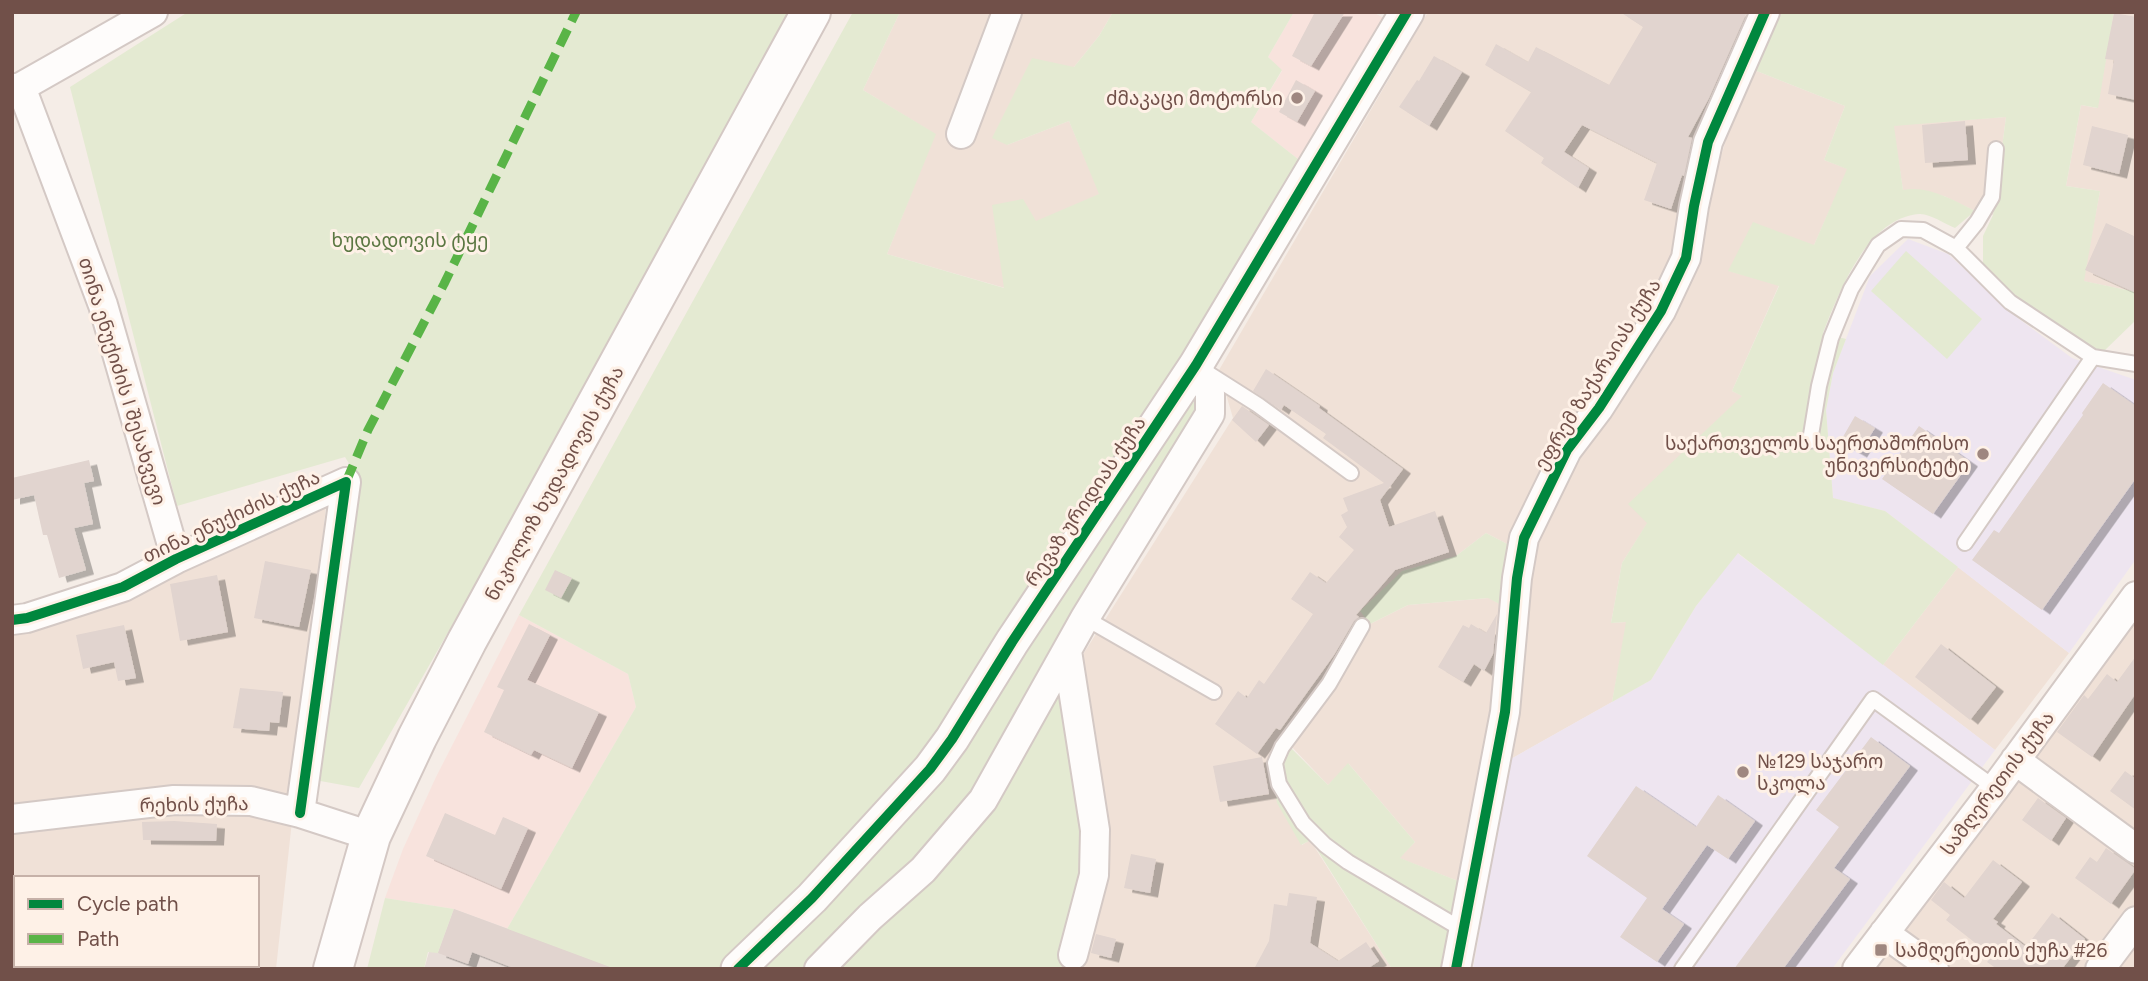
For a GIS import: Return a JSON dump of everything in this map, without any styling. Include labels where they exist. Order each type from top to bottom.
[{"type":"main road","name":"ნიკოლოზ ხუდადოვის ქუჩა","points":[[333,969],[371,836],[417,738],[467,641],[811,12]]},
{"type":"street","points":[[16,88],[153,12]]},
{"type":"street","points":[[961,134],[1007,12]]},
{"type":"street","name":"რევაზ ურიდიას ქუჩა","points":[[738,969],[812,898],[930,769],[945,749],[984,691],[1012,642],[1196,365],[1407,12]]},
{"type":"street","name":"ეფრემ ზაქარაიას ქუჩა","points":[[1456,969],[1505,712],[1517,578],[1524,538],[1567,450],[1599,408],[1661,311],[1686,258],[1708,142],[1765,12]]},
{"type":"street","name":"თინა ენუქიძის I შესახვევი","points":[[16,88],[103,305],[176,559]]},
{"type":"street","points":[[819,969],[923,870],[983,800],[1085,618],[1210,414],[1210,393],[1196,365]]},
{"type":"street","name":"თინა ენუქიძის ქუჩა","points":[[12,620],[27,618],[123,587],[176,559],[346,482],[300,813]]},
{"type":"street","name":"სამღერეთის ქუჩა","points":[[1857,969],[2136,596]]},
{"type":"street","points":[[1067,651],[1095,830],[1094,876],[1073,955]]},
{"type":"street","points":[[2015,760],[2136,849]]},
{"type":"street","name":"რეხის ქუჩა","points":[[12,819],[174,800],[251,801],[300,813],[371,836]]},
{"type":"street","points":[[2100,969],[2136,921]]},
{"type":"street","points":[[1884,933],[1934,969]]},
{"type":"lane","points":[[1956,248],[1977,222],[1992,197],[1996,149]]},
{"type":"lane","points":[[1810,440],[1831,338],[1852,289],[1878,245],[1901,229],[1923,230],[1956,248],[2010,302],[2094,357],[2136,364]]},
{"type":"lane","points":[[1965,543],[2094,357]]},
{"type":"lane","points":[[1196,365],[1258,405],[1351,473]]},
{"type":"lane","points":[[1085,618],[1214,692]]},
{"type":"lane","points":[[1362,626],[1329,684],[1282,747],[1275,763],[1279,784],[1303,823],[1325,845],[1348,862],[1463,930]]},
{"type":"lane","points":[[1682,969],[1873,699],[1995,788]]},
{"type":"shaded area","points":[[900,12],[1113,12],[1099,36],[1007,145],[1069,121],[1100,194],[1036,222],[1005,288],[887,254],[935,134],[863,90]]},
{"type":"shaded area","points":[[1294,12],[1373,12],[1385,19],[1303,163],[1251,122],[1282,71],[1268,57]]},
{"type":"shaded area","points":[[1428,12],[1754,12],[1708,117],[1679,206],[1671,267],[1515,548],[1486,533],[1456,556],[1402,571],[1370,624],[1408,605],[1489,598],[1507,608],[1500,710],[1458,881],[1399,858],[1415,842],[1349,764],[1328,785],[1291,746],[1302,845],[1310,840],[1392,969],[1078,969],[1098,876],[1079,682],[1082,656],[1233,418],[1219,370]]},
{"type":"shaded area","points":[[2114,12],[2136,12],[2136,292],[2083,281],[2100,191],[2066,186],[2081,105],[2097,108]]},
{"type":"shaded area","points":[[1754,70],[1845,106],[1824,160],[1848,169],[1814,245],[1729,271],[1779,285],[1732,391],[1743,396],[1706,431],[1622,563],[1611,623],[1627,622],[1612,702],[1509,760],[1533,544],[1709,197],[1736,106]]},
{"type":"shaded area","points":[[2006,117],[1993,215],[1975,211],[1944,196],[1903,190],[1893,125]]},
{"type":"shaded area","name":"საქართველოს საერთაშორისო უნივერსიტეტი","points":[[1908,239],[1948,254],[2019,319],[2072,358],[2136,380],[2136,559],[2069,653],[1885,511],[1833,498],[1826,410],[1833,373],[1870,276]]},
{"type":"shaded area","points":[[326,506],[276,969],[12,969],[12,628]]},
{"type":"shaded area","name":"№129 საჯარო სკოლა","points":[[1737,553],[1995,750],[1832,969],[1473,969],[1509,760],[1651,680],[1696,606]]},
{"type":"shaded area","points":[[1958,567],[2069,653],[1995,750],[1883,665]]},
{"type":"shaded area","points":[[2136,607],[2136,841],[2025,760]]},
{"type":"shaded area","points":[[519,615],[628,674],[636,707],[507,929],[454,909],[385,898],[403,849],[436,777]]},
{"type":"shaded area","points":[[2017,774],[2136,863],[2136,902],[2085,969],[1947,969],[1896,931]]},
{"type":"shaded area","points":[[454,909],[582,956],[609,969],[424,969],[429,952],[438,952]]},
{"type":"shaded area","points":[[2136,936],[2136,969],[2111,969]]},
{"type":"shaded area","points":[[1888,946],[1919,969],[1871,969]]},
{"type":"green space","name":"ხუდადოვის ტყე","points":[[188,12],[803,12],[359,788],[315,780],[361,483],[345,457],[177,506],[70,87]]},
{"type":"green space","points":[[853,12],[900,12],[863,90],[936,134],[887,254],[1004,288],[992,205],[1023,199],[1036,221],[1099,194],[1069,121],[1007,145],[992,138],[1032,58],[1074,67],[1099,36],[1113,12],[1294,12],[1268,57],[1282,70],[1251,122],[1303,163],[1196,337],[933,749],[724,969],[609,969],[507,929],[636,707],[628,674],[519,615]]},
{"type":"green space","points":[[1782,12],[2114,12],[2098,108],[2081,105],[2066,186],[2100,191],[2084,281],[2136,292],[2136,320],[2103,352],[2077,347],[2021,304],[1983,267],[1983,236],[1993,215],[2006,117],[1894,126],[1903,190],[1931,192],[1975,211],[1955,228],[1919,214],[1901,219],[1884,229],[1857,260],[1837,298],[1823,333],[1846,339],[1833,373],[1826,410],[1833,498],[1885,511],[1958,567],[1883,665],[1738,553],[1696,606],[1651,680],[1612,702],[1626,622],[1611,623],[1622,563],[1647,523],[1628,504],[1742,396],[1732,391],[1779,286],[1728,271],[1753,222],[1814,245],[1847,169],[1824,160],[1845,106],[1754,70]]},
{"type":"green space","points":[[1906,251],[1982,319],[1947,359],[1871,291]]},
{"type":"green space","points":[[1191,396],[1196,408],[1192,423],[967,808],[809,969],[750,969],[938,773]]},
{"type":"green space","points":[[1486,533],[1515,548],[1507,608],[1488,598],[1408,605],[1370,624],[1360,611],[1402,571],[1456,556]]},
{"type":"green space","points":[[1057,678],[1088,819],[1084,873],[1063,969],[832,969],[933,865]]},
{"type":"green space","points":[[1280,737],[1328,785],[1348,763],[1415,842],[1400,858],[1458,881],[1446,969],[1392,969],[1311,840],[1301,845],[1277,803],[1270,754]]},
{"type":"green space","points":[[385,898],[454,909],[438,953],[428,952],[424,969],[367,969]]},
{"type":"building","points":[[1315,12],[1345,12],[1311,66],[1292,56]]},
{"type":"building","points":[[1620,12],[1747,12],[1709,98],[1688,137],[1692,138],[1684,176],[1682,175],[1671,209],[1644,200],[1657,163],[1582,125],[1564,152],[1589,168],[1578,188],[1541,163],[1544,158],[1505,131],[1531,92],[1485,65],[1496,44],[1528,62],[1536,47],[1609,85],[1643,27]]},
{"type":"building","points":[[2114,13],[2136,17],[2136,100],[2108,94],[2114,60],[2105,59]]},
{"type":"building","points":[[1434,56],[1462,72],[1429,126],[1399,107]]},
{"type":"building","points":[[1296,80],[1315,91],[1297,122],[1279,112]]},
{"type":"building","points":[[1965,121],[1968,160],[1925,163],[1922,125]]},
{"type":"building","points":[[2092,126],[2128,135],[2119,174],[2083,165]]},
{"type":"building","points":[[2106,223],[2136,237],[2136,293],[2085,270]]},
{"type":"building","points":[[1266,369],[1403,469],[1380,500],[1389,527],[1435,511],[1449,552],[1395,570],[1356,615],[1359,617],[1334,655],[1280,730],[1276,728],[1257,754],[1215,724],[1238,691],[1247,698],[1259,680],[1264,684],[1313,614],[1291,599],[1310,572],[1326,583],[1354,550],[1339,537],[1347,527],[1341,515],[1348,511],[1343,498],[1384,483],[1323,438],[1326,434],[1284,405],[1281,410],[1253,391]]},
{"type":"building","points":[[2103,383],[2136,406],[2136,478],[2042,610],[1972,560],[1994,530],[1999,533]]},
{"type":"building","points":[[1242,406],[1269,425],[1256,442],[1232,420]]},
{"type":"building","points":[[1855,416],[1875,428],[1859,453],[1840,442]]},
{"type":"building","points":[[1919,426],[1970,462],[1933,514],[1882,479]]},
{"type":"building","points":[[89,460],[94,481],[84,483],[93,524],[74,528],[86,570],[59,578],[47,535],[43,535],[34,495],[12,500],[12,478]]},
{"type":"building","points":[[265,561],[311,570],[299,627],[254,618]]},
{"type":"building","points":[[555,570],[572,578],[561,598],[545,590]]},
{"type":"building","points":[[217,575],[228,632],[180,641],[170,584]]},
{"type":"building","points":[[1497,614],[1493,654],[1484,671],[1474,664],[1463,682],[1438,667],[1463,625],[1469,628],[1471,624],[1486,633]]},
{"type":"building","points":[[529,624],[550,635],[527,680],[599,712],[572,768],[534,750],[531,755],[484,732],[504,690],[497,687]]},
{"type":"building","points":[[124,625],[136,678],[118,681],[114,662],[83,669],[76,635]]},
{"type":"building","points":[[1941,644],[1996,687],[1970,720],[1915,677]]},
{"type":"building","points":[[2136,656],[2136,693],[2092,757],[2057,732],[2084,695],[2088,699],[2107,674],[2117,682]]},
{"type":"building","points":[[240,688],[283,692],[279,723],[270,722],[269,731],[233,728]]},
{"type":"building","points":[[1871,737],[1910,766],[1834,868],[1850,879],[1783,969],[1734,969],[1839,827],[1816,810]]},
{"type":"building","points":[[1262,757],[1269,794],[1220,802],[1213,766]]},
{"type":"building","points":[[2125,771],[2136,779],[2136,810],[2110,791]]},
{"type":"building","points":[[1636,786],[1696,827],[1718,795],[1755,821],[1728,859],[1707,845],[1662,909],[1684,924],[1657,962],[1620,937],[1647,898],[1587,856]]},
{"type":"building","points":[[2038,798],[2066,818],[2051,841],[2022,820]]},
{"type":"building","points":[[445,813],[495,835],[503,817],[528,828],[501,889],[426,856]]},
{"type":"building","points":[[142,822],[217,824],[216,841],[143,840]]},
{"type":"building","points":[[2106,848],[2136,869],[2111,904],[2075,878],[2090,857],[2097,862]]},
{"type":"building","points":[[1131,854],[1156,859],[1150,893],[1124,888]]},
{"type":"building","points":[[1993,860],[2022,882],[1993,919],[1998,922],[1996,924],[2026,947],[2052,913],[2085,939],[2062,969],[1997,969],[1987,962],[1992,956],[1946,920],[1950,915],[1931,900],[1944,882],[1964,898]]},
{"type":"building","points":[[1289,893],[1317,897],[1310,943],[1338,961],[1366,942],[1379,961],[1367,969],[1254,969],[1269,941],[1274,904],[1287,906]]},
{"type":"building","points":[[454,909],[610,967],[516,969],[472,952],[468,964],[438,953]]},
{"type":"building","points":[[1096,934],[1116,939],[1111,958],[1091,953]]},
{"type":"marked path","points":[[346,482],[368,430],[444,284],[576,12]]},
{"type":"cycle path","points":[[738,969],[812,898],[930,769],[952,739],[1012,642],[1196,365],[1407,12]]},
{"type":"cycle path","points":[[1456,969],[1505,712],[1517,578],[1524,538],[1567,450],[1599,408],[1661,311],[1686,258],[1708,142],[1765,12]]},
{"type":"cycle path","points":[[12,620],[27,618],[123,587],[176,559],[346,482],[300,813]]},
{"type":"place","name":"ძმაკაცი მოტორსი","points":[[1297,98]]},
{"type":"place","name":"საქართველოს საერთაშორისო უნივერსიტეტი","points":[[1983,454]]},
{"type":"place","name":"№129 საჯარო სკოლა","points":[[1743,772]]},
{"type":"place","name":"სამღერეთის ქუჩა #26","points":[[1881,950]]}]
